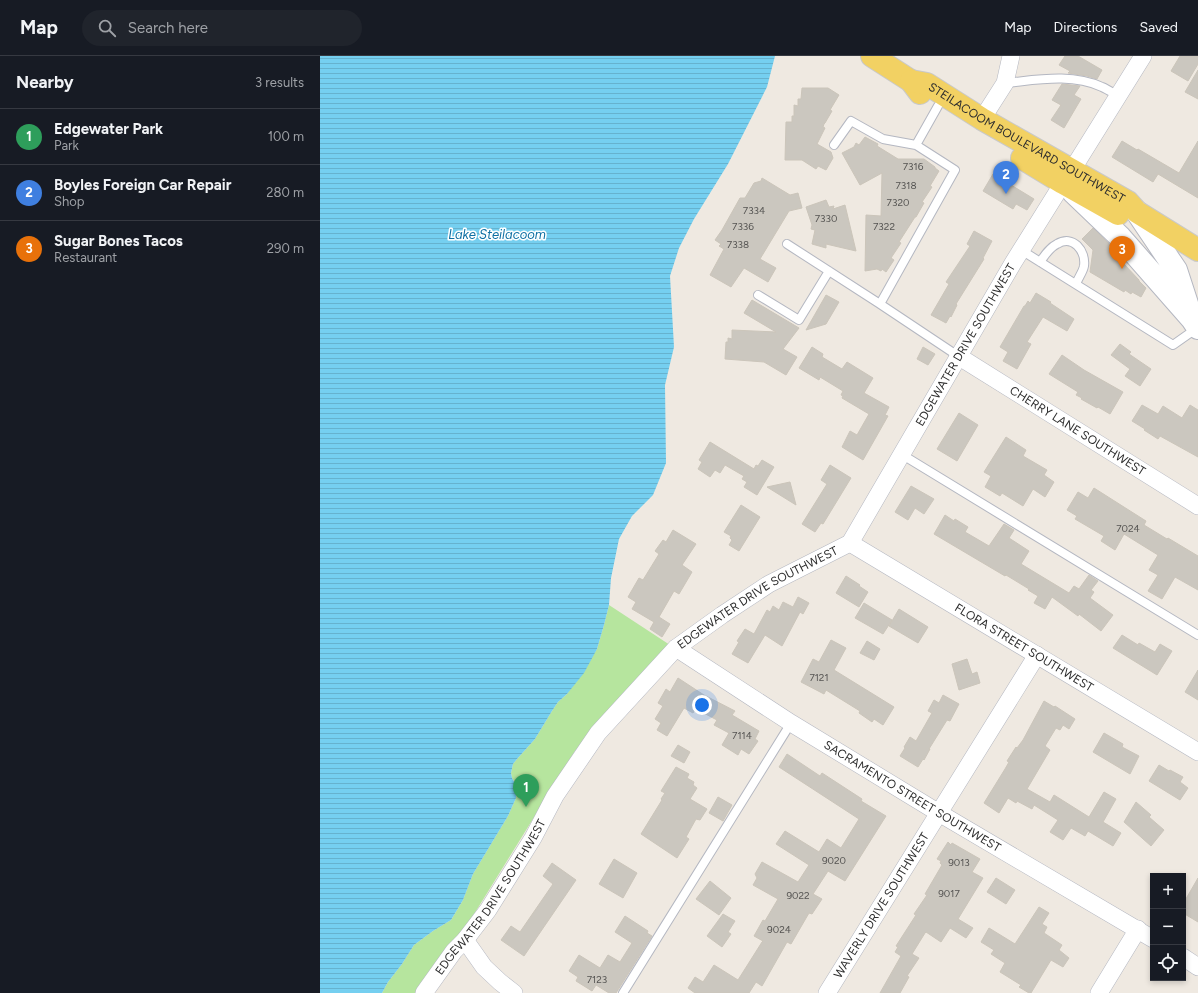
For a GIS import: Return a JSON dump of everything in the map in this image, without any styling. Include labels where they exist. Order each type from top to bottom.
[{"type":"main road","name":"STEILACOOM BOULEVARD SOUTHWEST","points":[[872,56],[911,81],[921,94],[972,128],[1067,176],[1128,202],[1137,212],[1176,270],[1196,324]]},
{"type":"main road","name":"STEILACOOM BOULEVARD SOUTHWEST","points":[[911,81],[927,84],[1067,176],[1196,324]]},
{"type":"main road","points":[[1137,212],[1198,250]]},
{"type":"street","points":[[982,119],[1005,83],[1011,56]]},
{"type":"street","name":"EDGEWATER DRIVE SOUTHWEST","points":[[424,993],[454,951],[465,940],[488,910],[533,838],[556,796],[589,745],[598,733],[676,648],[769,584],[850,543],[1021,250],[1143,56]]},
{"type":"street","name":"CHERRY LANE SOUTHWEST","points":[[958,356],[1198,506]]},
{"type":"street","name":"FLORA STREET SOUTHWEST","points":[[850,543],[1198,752]]},
{"type":"street","name":"SACRAMENTO STREET SOUTHWEST","points":[[676,648],[791,723],[939,813],[1150,937]]},
{"type":"street","name":"WAVERLY DRIVE SOUTHWEST","points":[[827,993],[1037,655]]},
{"type":"street","points":[[1099,993],[1138,929]]},
{"type":"street","points":[[465,940],[484,967],[514,993]]},
{"type":"street","points":[[1186,959],[1198,967]]},
{"type":"lane","points":[[1005,83],[1065,78],[1101,86],[1118,96]]},
{"type":"lane","points":[[916,145],[938,106]]},
{"type":"lane","points":[[834,145],[851,121],[883,139],[916,145],[955,170],[880,304]]},
{"type":"lane","points":[[1040,262],[1050,249],[1061,242],[1071,242],[1075,244],[1082,252],[1084,264],[1076,284]]},
{"type":"lane","points":[[787,244],[958,356]]},
{"type":"lane","points":[[1021,250],[1173,345],[1196,324]]},
{"type":"lane","points":[[758,295],[799,320],[829,271]]},
{"type":"lane","points":[[901,454],[1198,635]]},
{"type":"lane","points":[[623,993],[791,723]]},
{"type":"green space","points":[[609,605],[670,645],[629,687],[575,751],[471,919],[415,993],[382,993],[414,945],[451,920],[463,900],[473,874],[508,816],[516,798],[517,785],[512,778],[511,773],[513,764],[535,739],[558,702],[567,694],[597,649]]},
{"type":"water","name":"Lake Steilacoom","points":[[320,56],[775,56],[767,87],[728,164],[694,219],[679,248],[670,276],[674,347],[665,385],[666,463],[653,495],[632,516],[619,539],[611,578],[609,605],[597,649],[584,673],[567,694],[558,702],[535,739],[513,764],[511,773],[517,787],[516,798],[508,816],[473,874],[463,900],[451,920],[414,945],[382,993],[320,993]]},
{"type":"building","points":[[1065,56],[1078,56],[1102,70],[1097,79],[1068,73],[1070,71],[1059,65]]},
{"type":"building","points":[[1180,56],[1198,56],[1198,64],[1188,81],[1171,71]]},
{"type":"building","points":[[1198,70],[1198,99],[1185,92]]},
{"type":"building","points":[[1062,84],[1080,86],[1074,95],[1081,99],[1064,128],[1051,120],[1061,105],[1052,100]]},
{"type":"building","points":[[802,88],[828,88],[839,95],[830,110],[832,111],[824,124],[823,127],[825,128],[817,144],[831,152],[833,158],[826,170],[818,166],[816,169],[802,160],[785,160],[786,122],[792,122],[792,116],[794,116],[794,105],[798,106],[798,99],[801,99]]},
{"type":"building","points":[[865,137],[878,144],[877,146],[898,159],[924,159],[939,171],[930,186],[932,187],[922,202],[924,203],[899,242],[901,243],[891,258],[894,260],[886,272],[882,269],[881,271],[877,269],[865,271],[866,215],[881,216],[882,173],[860,185],[842,153],[854,147],[856,143],[859,145]]},
{"type":"building","points":[[1122,141],[1179,173],[1198,141],[1198,198],[1158,174],[1153,182],[1112,157]]},
{"type":"building","points":[[993,174],[1034,199],[1027,210],[1016,204],[1013,209],[983,191]]},
{"type":"building","points":[[762,178],[790,195],[798,193],[802,208],[789,211],[760,259],[776,268],[768,282],[744,268],[731,287],[710,275],[724,249],[719,246],[721,244],[715,240],[740,198],[745,198],[754,183],[761,181]]},
{"type":"building","points":[[826,200],[829,207],[834,206],[833,209],[845,205],[856,251],[826,244],[826,248],[812,244],[815,230],[811,229],[812,225],[806,207]]},
{"type":"building","points":[[1093,228],[1110,245],[1108,247],[1146,288],[1141,297],[1132,292],[1131,294],[1125,290],[1124,292],[1090,272],[1093,250],[1082,239]]},
{"type":"building","points":[[974,231],[992,241],[983,258],[984,259],[956,304],[957,305],[951,317],[950,316],[946,323],[931,315],[949,284],[946,282],[970,246],[967,244]]},
{"type":"building","points":[[1036,293],[1074,319],[1067,331],[1043,317],[1027,342],[1031,344],[1017,369],[1003,361],[1008,352],[1000,347],[1024,306],[1028,301],[1030,303]]},
{"type":"building","points":[[826,295],[839,302],[826,324],[806,330]]},
{"type":"building","points":[[752,300],[799,328],[783,349],[797,357],[786,375],[764,362],[725,359],[726,342],[728,342],[728,338],[732,339],[732,330],[776,332],[744,313]]},
{"type":"building","points":[[1120,344],[1131,352],[1129,354],[1151,369],[1140,386],[1125,376],[1130,369],[1111,355]]},
{"type":"building","points":[[812,347],[823,354],[822,357],[842,369],[847,362],[873,378],[864,393],[889,407],[885,415],[888,416],[863,460],[842,447],[850,431],[857,435],[869,414],[842,398],[843,396],[841,395],[843,391],[820,377],[819,380],[799,368]]},
{"type":"building","points":[[923,347],[935,354],[928,365],[917,359]]},
{"type":"building","points":[[1062,355],[1084,370],[1123,392],[1110,414],[1081,399],[1082,398],[1076,395],[1078,392],[1049,374]]},
{"type":"building","points":[[1142,405],[1158,414],[1163,406],[1182,418],[1190,405],[1198,410],[1198,457],[1160,436],[1158,439],[1132,421]]},
{"type":"building","points":[[959,413],[978,425],[957,461],[937,449]]},
{"type":"building","points":[[1006,437],[1026,450],[1023,456],[1047,470],[1044,475],[1054,482],[1045,497],[1033,489],[1023,506],[1002,493],[1000,496],[985,487],[991,476],[984,472]]},
{"type":"building","points":[[710,442],[754,469],[762,460],[774,467],[757,495],[744,487],[747,482],[742,479],[744,476],[725,465],[720,473],[715,470],[710,477],[698,469],[702,462],[699,460]]},
{"type":"building","points":[[830,465],[851,478],[823,524],[821,523],[815,532],[802,524],[827,484],[821,480]]},
{"type":"building","points":[[790,482],[796,505],[767,487]]},
{"type":"building","points":[[911,486],[934,499],[924,514],[915,508],[908,520],[895,512]]},
{"type":"building","points":[[1094,488],[1146,521],[1144,525],[1198,556],[1198,590],[1175,577],[1162,599],[1148,591],[1158,575],[1149,570],[1158,555],[1124,534],[1115,550],[1101,541],[1104,536],[1075,519],[1077,516],[1067,510],[1078,492],[1088,498]]},
{"type":"building","points":[[741,505],[760,517],[739,551],[729,545],[732,540],[730,538],[731,536],[724,532]]},
{"type":"building","points":[[945,515],[968,527],[965,532],[989,546],[1004,524],[1014,530],[1009,538],[1029,551],[1021,564],[1069,593],[1074,586],[1079,589],[1089,575],[1098,581],[1091,590],[1094,592],[1090,598],[1113,615],[1101,631],[1079,614],[1078,616],[1052,597],[1045,609],[1034,603],[1038,596],[1028,590],[1029,589],[934,534]]},
{"type":"building","points":[[673,530],[696,544],[682,565],[692,572],[679,594],[674,591],[659,617],[670,624],[662,637],[650,629],[654,622],[632,609],[636,602],[628,597],[639,578],[643,580],[659,554],[655,551],[663,540],[666,542]]},
{"type":"building","points":[[846,576],[868,592],[859,607],[836,593]]},
{"type":"building","points":[[798,597],[809,603],[803,614],[800,612],[782,646],[765,635],[748,663],[732,654],[739,642],[737,641],[745,629],[754,634],[767,610],[770,612],[773,606],[779,610],[783,602],[793,607]]},
{"type":"building","points":[[864,603],[892,620],[883,634],[855,618]]},
{"type":"building","points":[[899,609],[928,627],[918,643],[889,626]]},
{"type":"building","points":[[1122,635],[1138,645],[1139,643],[1155,652],[1160,644],[1172,651],[1157,675],[1113,648]]},
{"type":"building","points":[[831,640],[846,648],[834,670],[894,707],[883,725],[874,719],[872,722],[859,713],[860,711],[826,690],[824,694],[801,682],[813,659],[819,662]]},
{"type":"building","points":[[867,641],[880,649],[874,660],[860,653]]},
{"type":"building","points":[[967,659],[972,674],[977,672],[980,683],[959,690],[952,664]]},
{"type":"building","points":[[1198,670],[1198,700],[1185,692]]},
{"type":"building","points":[[678,678],[704,695],[735,711],[732,715],[759,731],[755,739],[758,741],[749,754],[741,749],[738,755],[722,745],[729,733],[714,725],[717,720],[696,709],[693,713],[684,708],[667,736],[657,730],[661,723],[655,719],[663,706],[658,703],[666,689],[670,692]]},
{"type":"building","points":[[943,695],[959,704],[950,721],[947,720],[924,760],[923,759],[918,767],[900,756],[910,737],[916,741],[932,713],[928,711],[934,700],[939,703]]},
{"type":"building","points":[[1044,701],[1075,719],[1069,729],[1063,725],[1060,730],[1056,728],[1045,746],[1050,750],[1027,789],[1050,802],[1054,795],[1089,817],[1104,792],[1116,799],[1103,822],[1121,833],[1113,846],[1088,831],[1085,836],[1071,828],[1063,840],[1050,832],[1058,820],[1034,805],[1032,809],[1017,801],[1016,803],[1008,798],[999,813],[984,803],[1009,762],[1007,761],[1016,747],[1017,748],[1023,740]]},
{"type":"building","points":[[1104,733],[1123,744],[1122,747],[1139,756],[1130,774],[1093,752]]},
{"type":"building","points":[[678,745],[690,752],[684,763],[671,756]]},
{"type":"building","points":[[787,754],[820,776],[822,773],[862,799],[861,801],[886,816],[845,881],[828,871],[813,894],[822,899],[812,914],[809,913],[791,944],[787,942],[762,986],[756,982],[749,993],[695,993],[688,988],[695,977],[703,982],[714,965],[738,980],[763,941],[754,936],[778,899],[753,885],[757,878],[755,874],[762,862],[798,882],[809,865],[776,844],[785,831],[819,852],[827,839],[841,848],[859,819],[779,767]]},
{"type":"building","points":[[1159,765],[1183,777],[1180,782],[1188,788],[1180,800],[1149,781]]},
{"type":"building","points":[[676,767],[689,774],[687,778],[694,782],[693,785],[697,788],[690,799],[707,809],[700,820],[696,819],[686,837],[689,839],[677,858],[641,834],[662,800],[661,799],[665,793],[661,791]]},
{"type":"building","points":[[718,797],[732,805],[723,821],[709,813]]},
{"type":"building","points":[[1136,802],[1151,815],[1149,817],[1164,830],[1151,846],[1124,822]]},
{"type":"building","points":[[948,842],[951,845],[952,843],[980,859],[972,872],[983,878],[958,919],[973,928],[966,938],[950,928],[941,942],[926,932],[912,954],[919,958],[907,976],[909,977],[900,993],[880,993],[901,956],[895,952],[898,947],[896,946],[916,915],[914,914],[927,895],[925,894],[942,865],[940,863],[941,861],[937,859]]},
{"type":"building","points":[[614,859],[637,873],[623,898],[599,884]]},
{"type":"building","points":[[552,863],[576,880],[524,956],[501,940],[511,926],[520,932],[553,884],[543,876]]},
{"type":"building","points":[[996,878],[1015,890],[1006,904],[987,892]]},
{"type":"building","points":[[1198,878],[1198,922],[1186,915],[1186,899]]},
{"type":"building","points":[[710,881],[731,898],[719,915],[696,899]]},
{"type":"building","points":[[1039,907],[1049,913],[1042,924],[1047,927],[1044,933],[1062,945],[1059,950],[1069,958],[1063,967],[1051,960],[1031,993],[1029,993],[1019,987],[1021,985],[1000,972],[1005,963],[991,954],[994,950],[981,942],[989,928],[1015,944]]},
{"type":"building","points":[[723,914],[735,921],[728,932],[731,934],[722,947],[707,936]]},
{"type":"building","points":[[625,916],[648,931],[647,933],[652,936],[616,993],[609,993],[596,985],[592,991],[576,981],[578,977],[569,971],[579,955],[600,968],[608,955],[620,962],[632,943],[615,932]]},
{"type":"place","name":"Boyles Foreign Car Repair","points":[[1006,194]]},
{"type":"place","name":"Sugar Bones Tacos","points":[[1122,269]]},
{"type":"place","name":"Edgewater Park","points":[[526,807]]}]
